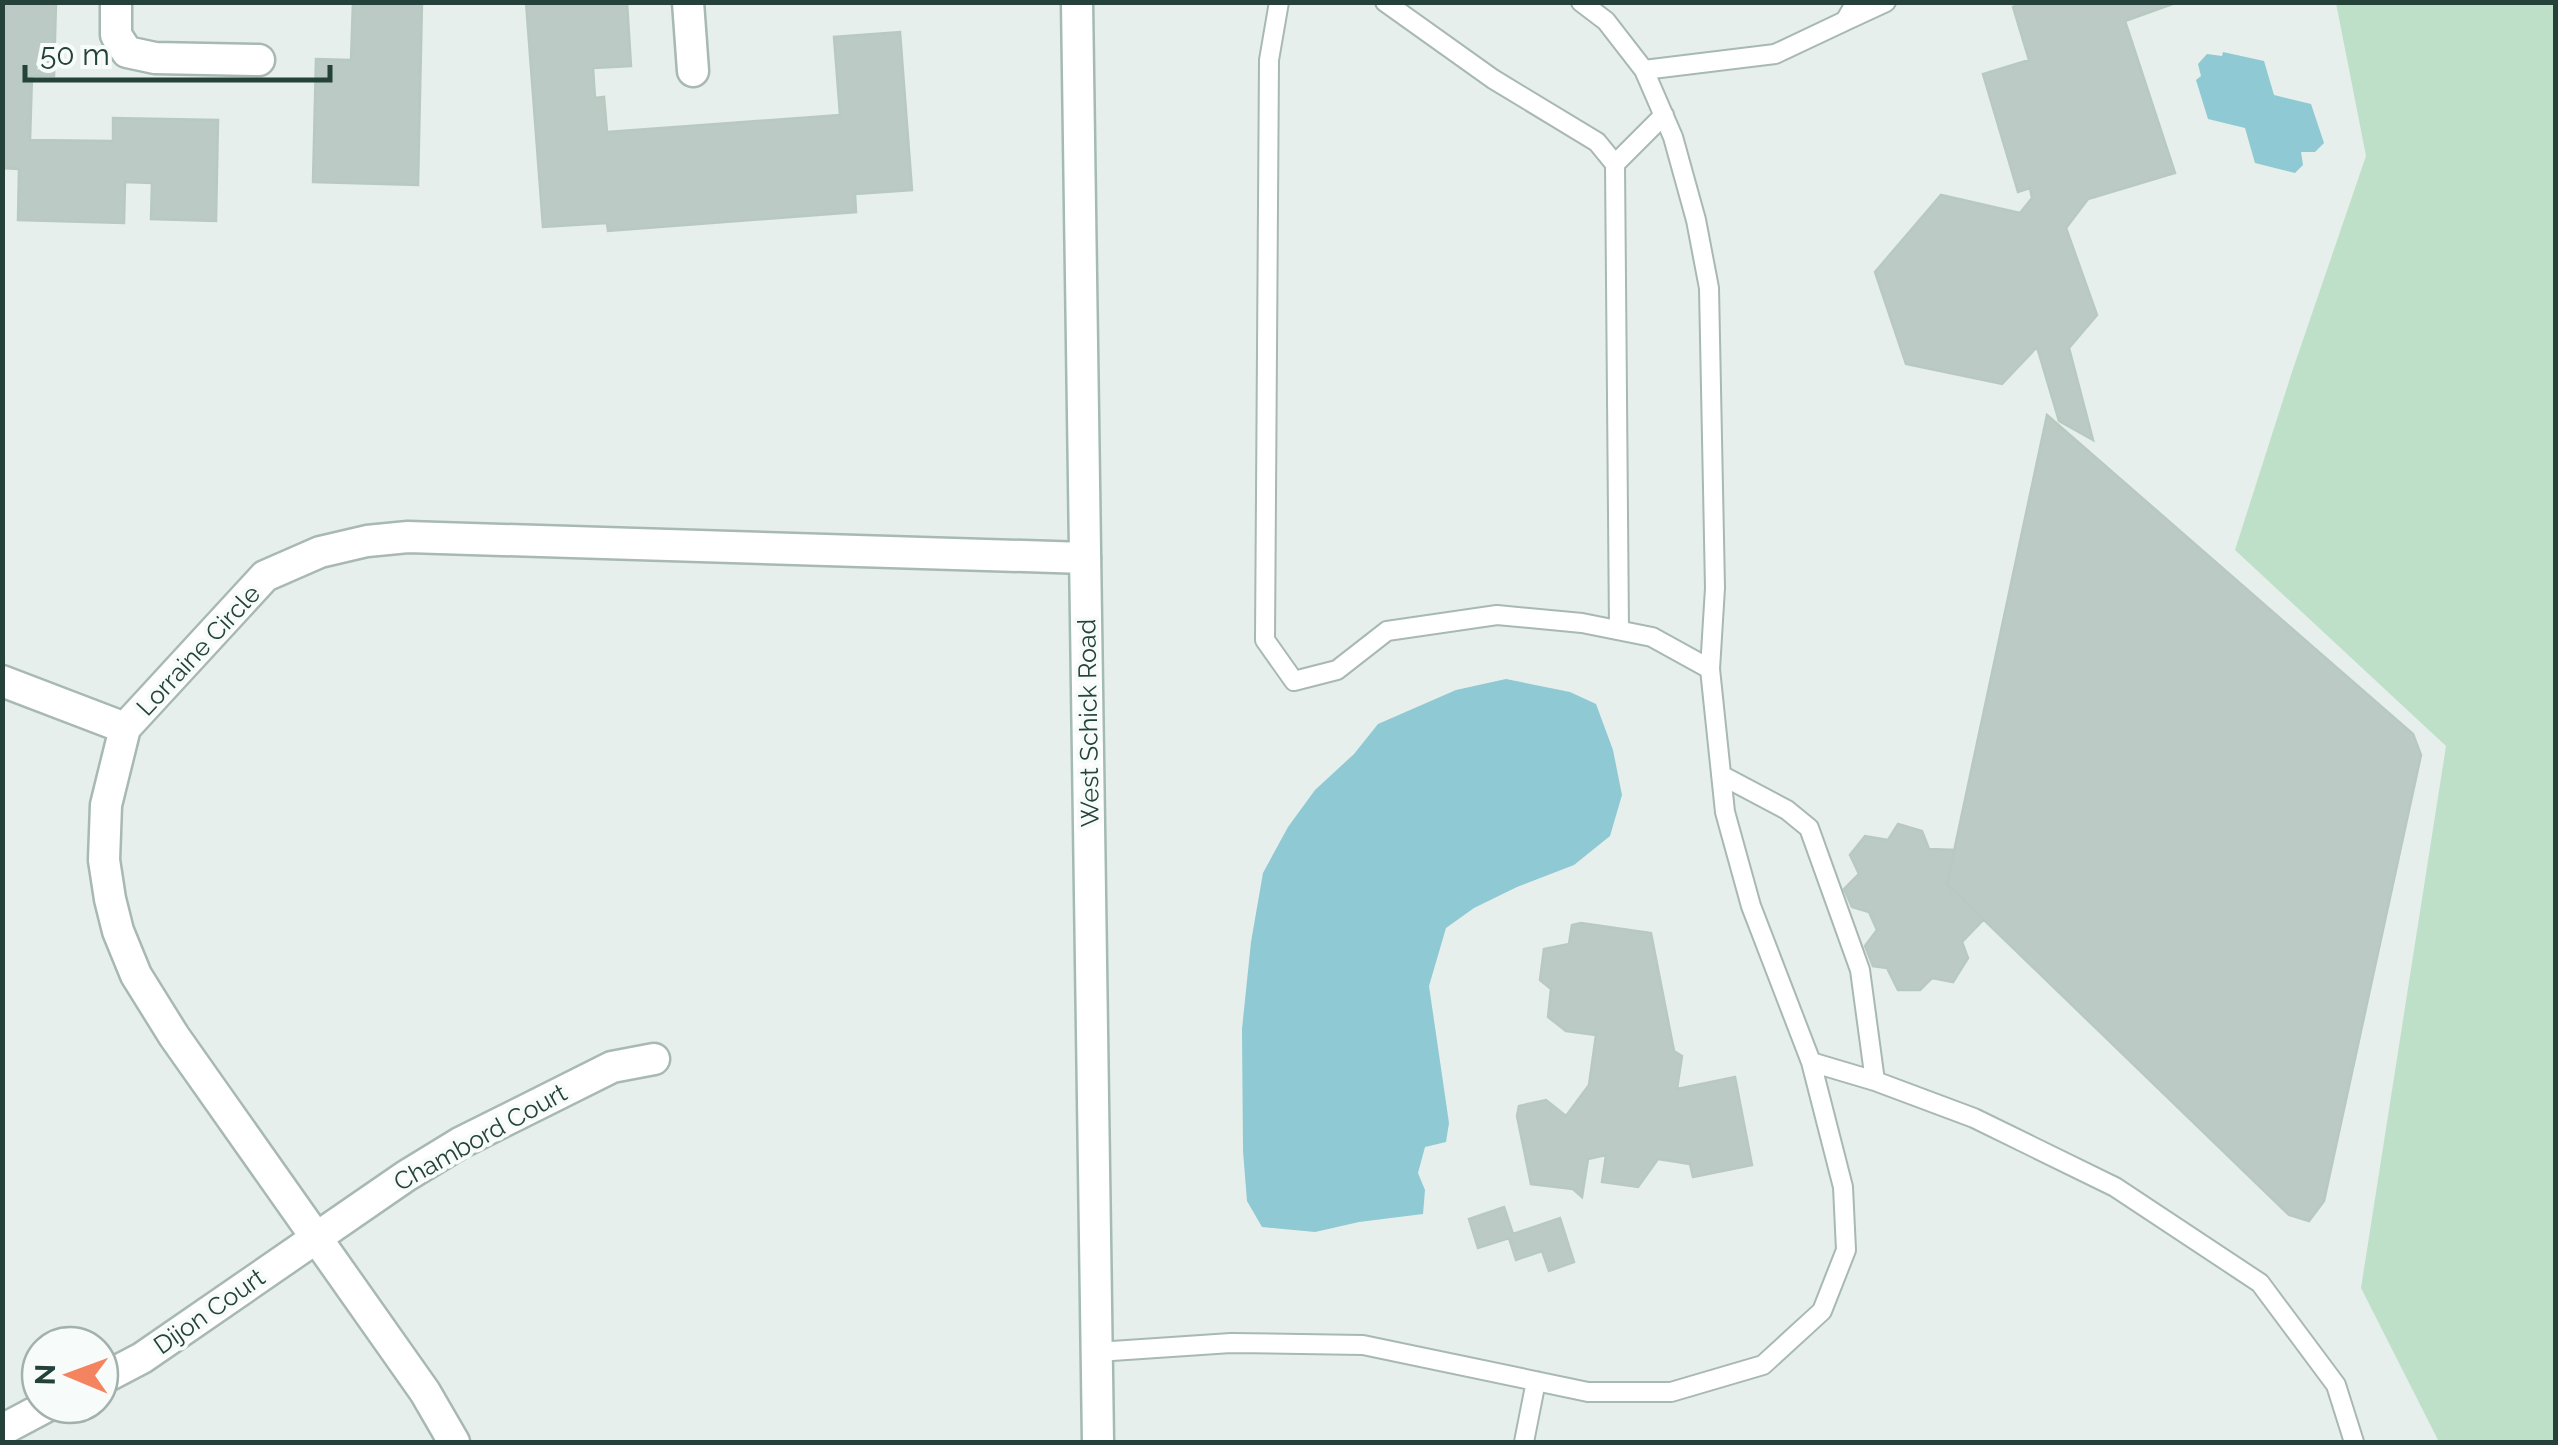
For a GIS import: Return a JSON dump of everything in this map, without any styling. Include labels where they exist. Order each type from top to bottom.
[{"type":"street","points":[[116,2],[116,35],[127,52],[156,58],[259,60]]},
{"type":"street","points":[[688,2],[693,71]]},
{"type":"street","name":"West Schick Road","points":[[1077,2],[1098,1442]]},
{"type":"street","name":"Lorraine Circle","points":[[454,1442],[425,1392],[174,1036],[136,975],[118,931],[104,860],[106,806],[126,728],[265,576],[320,552],[367,541],[408,537],[1085,558]]},
{"type":"street","points":[[2,681],[126,728]]},
{"type":"street","name":"Chambord Court","points":[[316,1237],[460,1142],[612,1067],[654,1059]]},
{"type":"street","name":"Dijon Court","points":[[120,1370],[316,1237]]},
{"type":"lane","points":[[1279,2],[1269,60],[1265,640],[1294,681],[1337,670],[1387,632],[1497,615],[1582,623],[1652,637],[1710,669]]},
{"type":"lane","points":[[1385,2],[1494,78],[1597,142],[1615,164],[1620,630]]},
{"type":"lane","points":[[1097,1352],[1231,1343],[1363,1344],[1588,1392],[1671,1392],[1762,1365],[1822,1310],[1846,1250],[1843,1188],[1810,1062],[1751,906],[1725,812],[1710,669],[1715,588],[1710,288],[1696,220],[1674,137],[1644,70],[1606,21],[1581,2]]},
{"type":"lane","points":[[1845,22],[1856,2]]},
{"type":"lane","points":[[1644,70],[1775,54],[1886,2]]},
{"type":"lane","points":[[1615,164],[1664,116]]},
{"type":"lane","points":[[1721,776],[1787,810],[1808,828],[1860,970],[1875,1081]]},
{"type":"lane","points":[[1810,1062],[1875,1081],[1974,1118],[2115,1187],[2260,1283],[2336,1385],[2354,1442]]},
{"type":"lane","points":[[1524,1442],[1536,1382]]},
{"type":"green space","points":[[2336,3],[2555,3],[2555,1442],[2439,1442],[2361,1288],[2446,746],[2235,550],[2366,156]]},
{"type":"water","points":[[2223,52],[2264,61],[2274,95],[2311,104],[2324,143],[2315,152],[2301,152],[2303,165],[2295,173],[2255,163],[2245,128],[2208,119],[2196,80],[2201,76],[2198,64],[2207,54],[2222,56]]},
{"type":"water","points":[[1506,679],[1570,692],[1596,704],[1613,750],[1622,795],[1610,836],[1574,865],[1474,908],[1446,928],[1429,986],[1449,1123],[1446,1142],[1425,1147],[1418,1173],[1425,1190],[1423,1214],[1315,1232],[1262,1227],[1247,1201],[1242,1029],[1263,873],[1288,827],[1315,790],[1354,754],[1378,724],[1456,690]]},
{"type":"building","points":[[2,2],[56,2],[54,76],[32,76],[30,140],[113,141],[113,118],[218,120],[216,221],[151,219],[152,183],[125,182],[124,223],[18,220],[19,169],[2,168]]},
{"type":"building","points":[[353,2],[422,2],[418,185],[313,182],[316,59],[351,60]]},
{"type":"building","points":[[526,2],[627,2],[631,66],[593,68],[595,98],[604,97],[607,132],[840,115],[834,37],[900,32],[912,190],[855,194],[856,212],[608,231],[607,223],[543,227]]},
{"type":"building","points":[[2024,2],[2178,2],[2125,21],[2175,173],[2088,199],[2066,228],[2097,315],[2069,348],[2093,440],[2059,421],[2037,347],[2002,384],[1906,364],[1875,272],[1941,195],[2020,213],[2032,198],[2030,188],[2018,192],[1983,74],[2029,60],[2013,7]]},
{"type":"building","points":[[2047,415],[2413,734],[2421,755],[2324,1201],[2309,1221],[2289,1215],[1947,884]]},
{"type":"building","points":[[1898,824],[1922,831],[1929,849],[1955,850],[1947,884],[1984,919],[1962,942],[1968,958],[1953,982],[1932,978],[1920,990],[1898,990],[1887,968],[1873,966],[1865,946],[1877,930],[1869,912],[1852,907],[1844,889],[1859,874],[1850,855],[1865,836],[1888,840]]},
{"type":"building","points":[[1572,925],[1651,933],[1674,1051],[1682,1056],[1677,1089],[1735,1077],[1752,1165],[1693,1177],[1690,1164],[1658,1159],[1638,1187],[1602,1182],[1606,1155],[1588,1159],[1582,1197],[1573,1189],[1531,1184],[1517,1116],[1519,1106],[1546,1100],[1566,1116],[1589,1085],[1596,1035],[1566,1031],[1548,1017],[1551,989],[1540,980],[1544,949],[1569,944]]},
{"type":"building","points":[[1504,1207],[1513,1234],[1560,1218],[1574,1262],[1549,1271],[1542,1251],[1516,1260],[1509,1238],[1478,1248],[1469,1219]]}]
